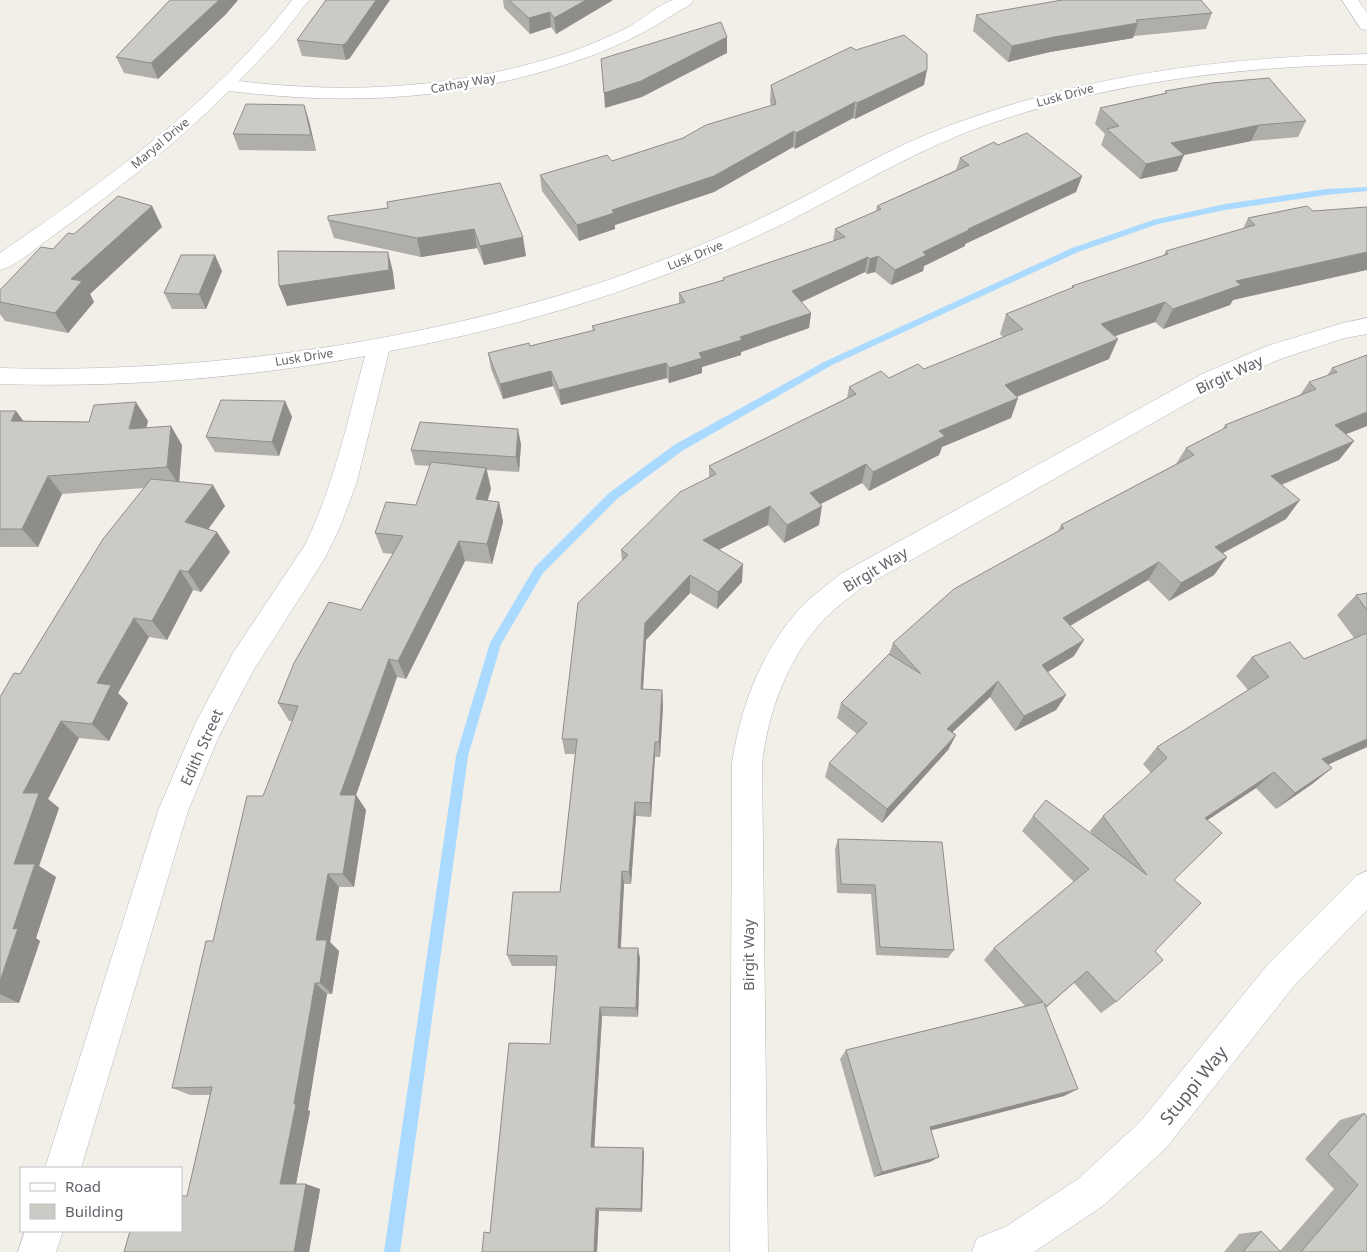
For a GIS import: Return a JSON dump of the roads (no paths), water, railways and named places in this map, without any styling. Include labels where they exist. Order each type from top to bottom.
[{"type":"street","name":"Maryal Drive","points":[[0,263],[77,210],[146,156],[225,85],[263,47],[301,0]]},
{"type":"street","name":"Cathay Way","points":[[225,85],[260,91],[335,96],[393,94],[481,81],[525,71],[604,44],[638,29],[685,0]]},
{"type":"street","points":[[1350,0],[1367,25]]},
{"type":"street","name":"Lusk Drive","points":[[0,376],[93,376],[180,371],[268,362],[379,345],[459,329],[614,285],[675,263],[748,233],[886,160],[932,139],[980,120],[1053,97],[1104,85],[1182,71],[1263,62],[1367,58]]},
{"type":"street","name":"Birgit Way","points":[[749,1252],[747,763],[750,738],[764,689],[786,647],[815,611],[851,581],[1210,380],[1275,352],[1343,331],[1367,326]]},
{"type":"street","name":"Edith Street","points":[[63,1167],[174,811],[205,733],[243,662],[316,551],[327,527],[344,481],[379,345]]},
{"type":"street","name":"Stuppi Way","points":[[991,1252],[1018,1240],[1091,1192],[1153,1135],[1281,975],[1367,887]]},
{"type":"street","points":[[37,1252],[44,1232]]},
{"type":"waterway","points":[[392,1252],[462,756],[496,643],[539,570],[613,496],[678,448],[829,363],[1075,250],[1156,222],[1225,207],[1326,192],[1367,189]]}]
